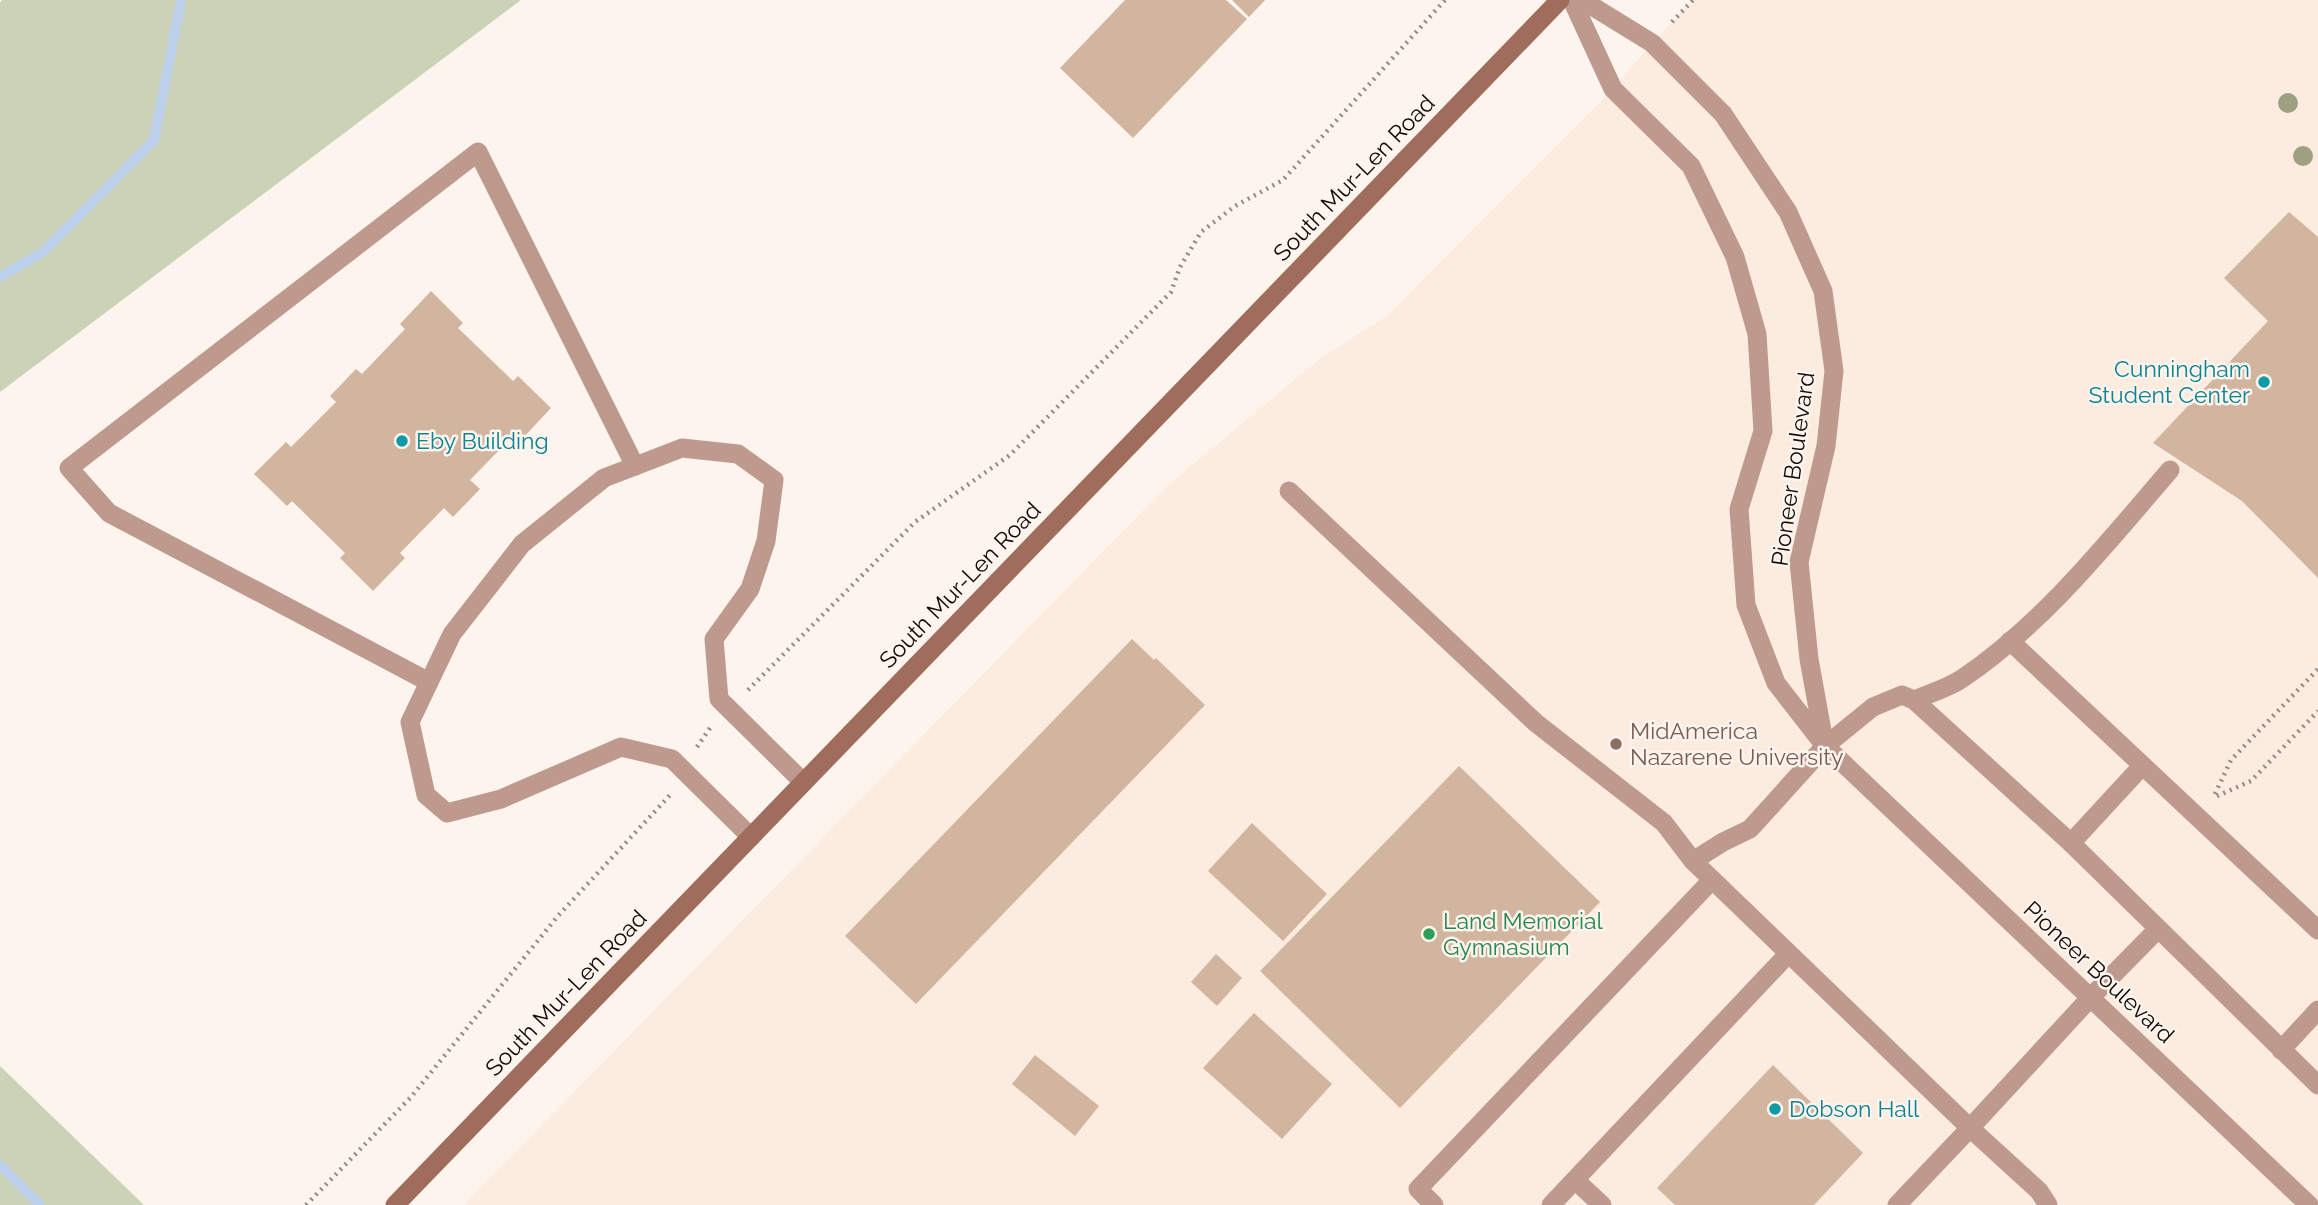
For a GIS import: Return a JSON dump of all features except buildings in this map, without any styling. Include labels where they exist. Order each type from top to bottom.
[{"type":"main road","name":"South Mur-Len Road","points":[[395,1205],[1560,0]]},
{"type":"street","name":"Pioneer Boulevard","points":[[1572,0],[1614,89],[1691,166],[1735,257],[1757,334],[1763,431],[1739,509],[1746,605],[1776,683],[1825,746],[2309,1205]]},
{"type":"street","name":"Pioneer Boulevard","points":[[1582,0],[1652,43],[1723,114],[1788,212],[1823,291],[1834,371],[1826,446],[1799,562],[1809,659],[1825,746]]},
{"type":"street","points":[[429,682],[109,513],[69,468],[478,152],[635,466]]},
{"type":"street","points":[[751,837],[673,759],[621,747],[501,799],[447,813],[426,795],[410,722],[452,634],[522,544],[604,478],[682,448],[738,454],[774,480],[766,541],[750,589],[715,639],[719,699],[803,782]]},
{"type":"street","points":[[1914,700],[1961,680],[2010,640],[2084,570],[2170,470]]},
{"type":"street","points":[[1289,491],[1536,723],[1664,823],[1712,881],[2039,1191],[2048,1205]]},
{"type":"street","points":[[2010,640],[2318,930]]},
{"type":"street","points":[[1693,861],[1750,829],[1825,746],[1872,707],[1902,695],[1914,700],[2071,843],[2318,1086]]},
{"type":"street","points":[[2071,843],[2141,766]]},
{"type":"street","points":[[1434,1205],[1418,1189],[1712,881]]},
{"type":"street","points":[[1897,1205],[2158,929]]},
{"type":"street","points":[[1551,1205],[1788,954]]},
{"type":"street","points":[[2281,1050],[2318,1010]]},
{"type":"street","points":[[1575,1180],[1602,1205]]},
{"type":"path","points":[[306,1205],[411,1097],[557,918],[669,796],[703,735],[915,522],[1010,455],[1171,292],[1180,267],[1201,232],[1235,206],[1283,180],[1445,0]]},
{"type":"path","points":[[2318,668],[2231,760],[2213,798],[2251,780],[2318,711]]},
{"type":"shaded area","name":"MidAmerica Nazarene University","points":[[1693,0],[2318,0],[2318,1205],[464,1205],[1168,485],[1321,358],[1387,316],[1613,89]]},
{"type":"green space","points":[[2,0],[521,0],[0,392]]},
{"type":"green space","points":[[0,1066],[144,1205],[0,1205]]},
{"type":"waterway","points":[[0,277],[43,252],[154,140],[181,0]]},
{"type":"waterway","points":[[0,1165],[40,1205]]},
{"type":"place","name":"Cunningham Student Center","points":[[2264,382]]},
{"type":"place","name":"Eby Building","points":[[402,441]]},
{"type":"place","name":"MidAmerica Nazarene University","points":[[1616,744]]},
{"type":"place","name":"Land Memorial Gymnasium","points":[[1429,934]]},
{"type":"place","name":"Dobson Hall","points":[[1775,1109]]}]
